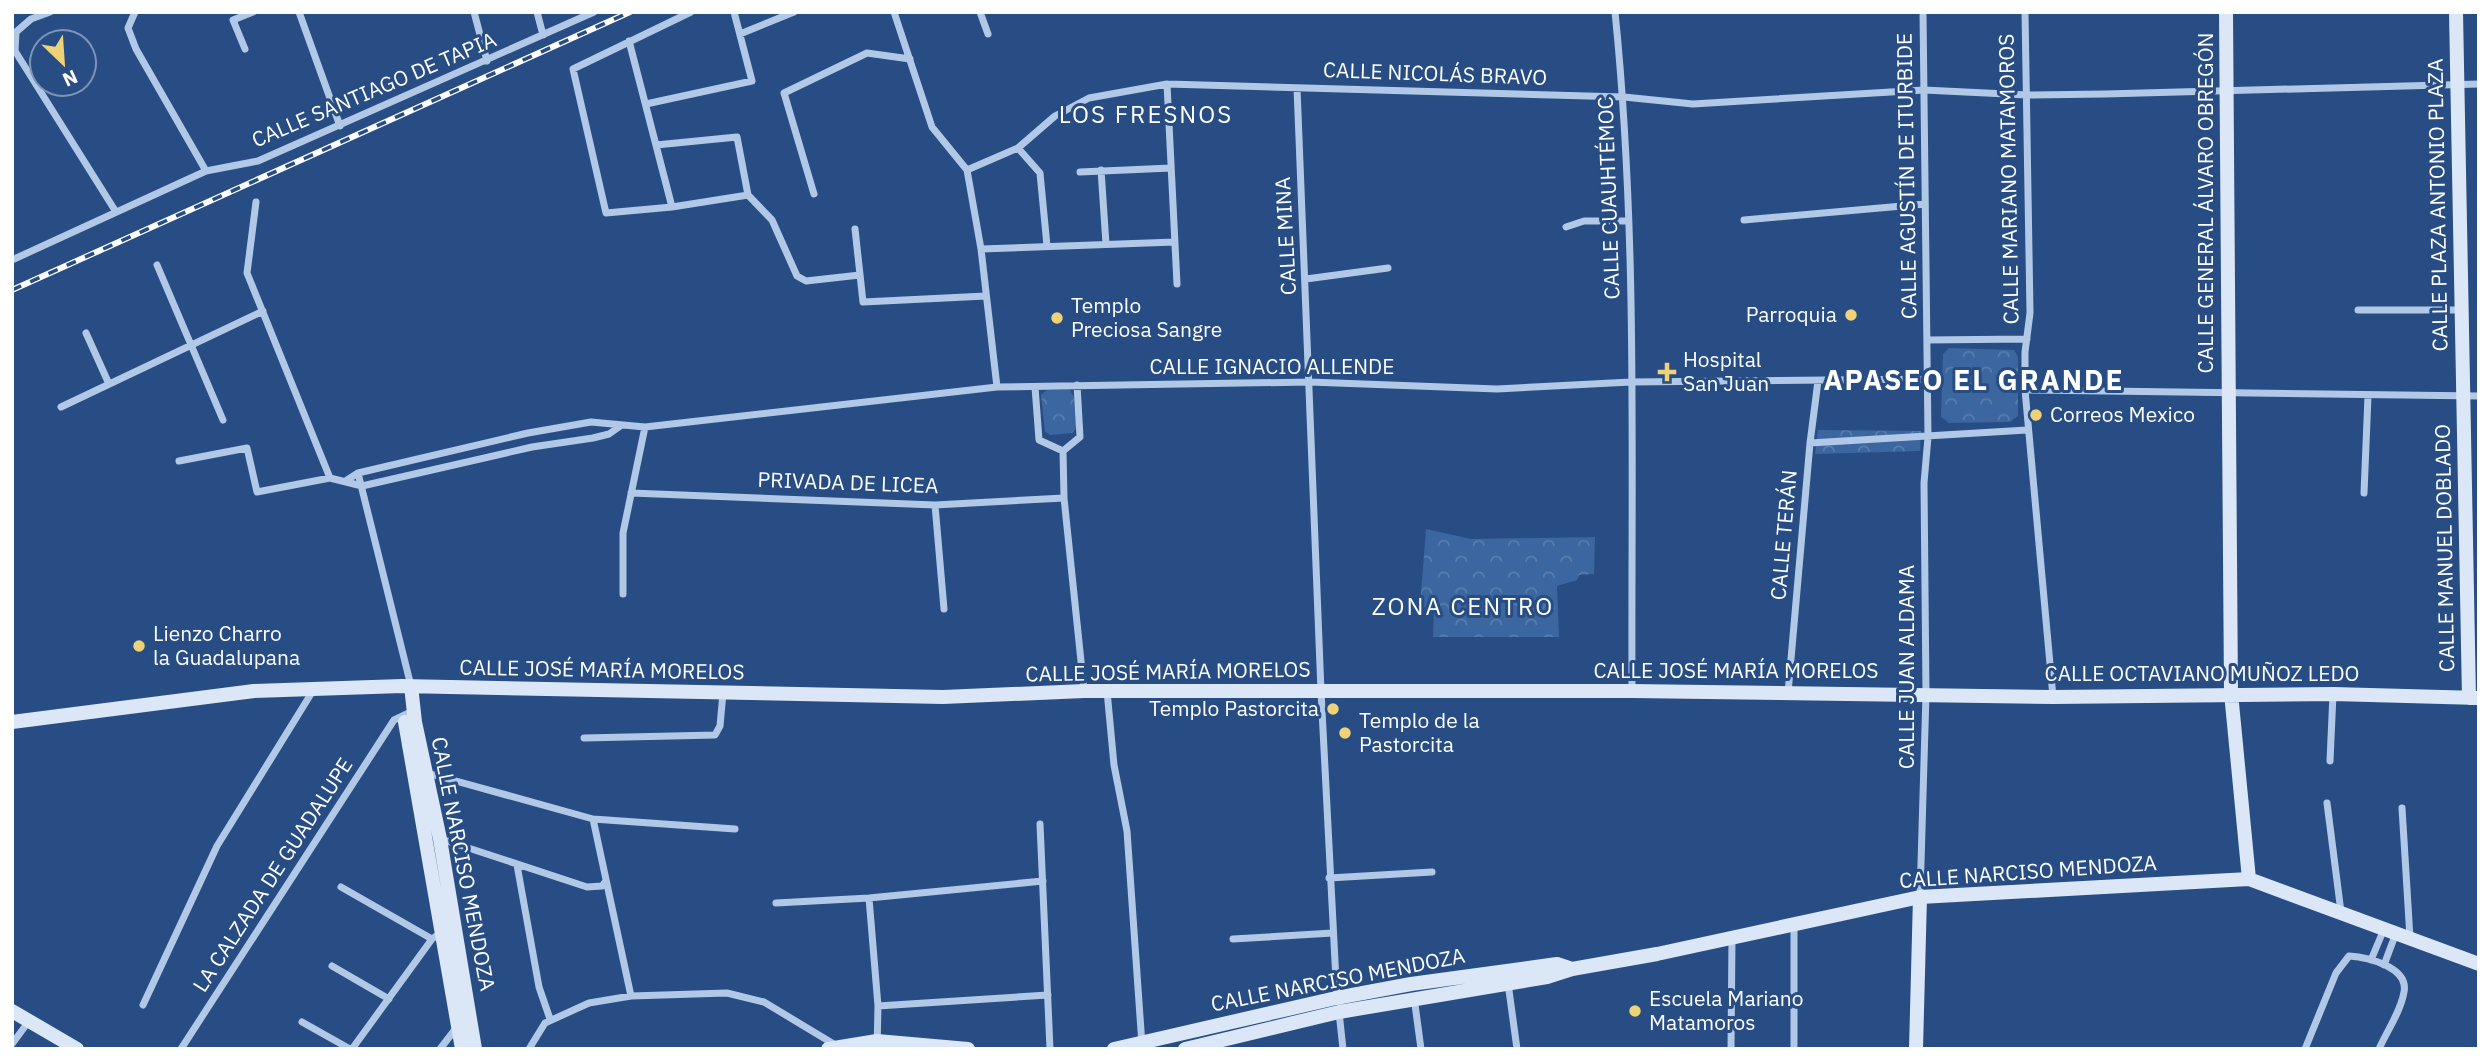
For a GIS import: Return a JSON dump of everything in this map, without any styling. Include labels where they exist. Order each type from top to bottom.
[{"type":"street","points":[[50,12],[31,19],[16,32],[15,51],[116,212]]},
{"type":"street","points":[[135,12],[128,28],[136,49],[206,172]]},
{"type":"street","points":[[245,50],[233,20],[253,12]]},
{"type":"street","points":[[299,12],[340,126]]},
{"type":"street","points":[[474,12],[487,61]]},
{"type":"street","points":[[537,12],[542,35]]},
{"type":"street","name":"CALLE SANTIAGO DE TAPIA","points":[[12,260],[206,172],[258,161],[594,12]]},
{"type":"street","points":[[691,12],[573,69],[607,213],[672,207],[748,195]]},
{"type":"street","points":[[646,104],[752,81],[734,12]]},
{"type":"street","points":[[740,34],[794,12]]},
{"type":"street","points":[[894,12],[932,127],[967,170],[981,249],[997,387]]},
{"type":"street","points":[[980,12],[988,34]]},
{"type":"street","name":"CALLE CUAUHTÉMOC","points":[[1615,12],[1624,97],[1631,382],[1632,691]]},
{"type":"street","name":"CALLE AGUSTÍN DE ITURBIDE","points":[[1923,12],[1927,379]]},
{"type":"street","name":"CALLE MARIANO MATAMOROS","points":[[2025,12],[2030,313],[2025,390],[2053,697]]},
{"type":"street","name":"CALLE GENERAL ÁLVARO OBREGÓN","points":[[2226,12],[2231,693],[2249,879]]},
{"type":"street","name":"CALLE PLAZA ANTONIO PLAZA","points":[[2456,12],[2459,310],[2463,396]]},
{"type":"street","points":[[629,41],[672,207]]},
{"type":"street","points":[[814,194],[784,93],[867,53],[910,59]]},
{"type":"street","name":"CALLE NICOLÁS BRAVO","points":[[967,170],[1018,148],[1055,116],[1089,98],[1167,84],[1624,97],[1693,104],[1924,90],[2027,95],[2479,83]]},
{"type":"street","points":[[1167,84],[1177,284]]},
{"type":"street","name":"CALLE MINA","points":[[1297,88],[1329,878],[1343,1049]]},
{"type":"street","points":[[656,145],[737,137],[748,195],[772,220],[797,276],[806,281],[860,275]]},
{"type":"street","points":[[1018,148],[1040,173],[1047,246]]},
{"type":"street","points":[[1080,172],[1171,168]]},
{"type":"street","points":[[1101,170],[1106,244]]},
{"type":"street","points":[[256,202],[247,273],[330,478]]},
{"type":"street","points":[[1744,220],[1925,204]]},
{"type":"street","points":[[1566,227],[1584,221],[1627,221]]},
{"type":"street","points":[[855,229],[863,302],[986,296]]},
{"type":"street","points":[[981,249],[1175,242]]},
{"type":"street","points":[[157,265],[223,420]]},
{"type":"street","points":[[1306,279],[1388,268]]},
{"type":"street","points":[[2358,310],[2459,310]]},
{"type":"street","points":[[61,407],[193,347],[263,311]]},
{"type":"street","points":[[86,333],[109,384]]},
{"type":"street","points":[[1927,340],[2027,339]]},
{"type":"street","name":"CALLE IGNACIO ALLENDE","points":[[347,480],[358,473],[528,433],[591,422],[619,427],[645,427],[997,387],[1310,382],[1497,388],[1631,382],[1927,379]]},
{"type":"street","name":"CALLE JUAN ALDAMA","points":[[1920,897],[1926,694],[1924,483],[1927,379]]},
{"type":"street","name":"CALLE TERÁN","points":[[1788,694],[1818,380]]},
{"type":"street","points":[[1063,451],[1080,437],[1077,385]]},
{"type":"street","points":[[1035,387],[1040,440],[1063,451]]},
{"type":"street","points":[[2025,390],[2479,397]]},
{"type":"street","points":[[2364,493],[2368,396]]},
{"type":"street","name":"CALLE MANUEL DOBLADO","points":[[2463,396],[2474,698]]},
{"type":"street","name":"CALLE IGNACIO ALLENDE","points":[[362,486],[532,447],[593,438],[608,434],[619,427]]},
{"type":"street","points":[[623,594],[623,533],[645,427]]},
{"type":"street","points":[[1810,443],[2027,430]]},
{"type":"street","points":[[179,461],[247,448],[257,492],[330,478],[347,480],[362,486]]},
{"type":"street","points":[[1063,451],[1064,498],[1084,691]]},
{"type":"street","points":[[358,473],[406,681]]},
{"type":"street","name":"PRIVADA DE LICEA","points":[[631,493],[934,505],[1064,498]]},
{"type":"street","points":[[934,505],[944,609]]},
{"type":"street","name":"CALLE JOSÉ MARÍA MORELOS","points":[[12,722],[254,691],[406,681],[723,694],[943,697],[1084,691],[1926,694]]},
{"type":"street","name":"CALLE NARCISO MENDOZA","points":[[406,681],[404,714],[440,839],[443,933],[475,1049]]},
{"type":"street","points":[[143,1005],[218,846],[315,687]]},
{"type":"street","points":[[1107,691],[1114,765],[1127,831],[1143,1046]]},
{"type":"street","name":"CALLE OCTAVIANO MUÑOZ LEDO","points":[[1926,694],[2053,697],[2231,693],[2474,698]]},
{"type":"street","points":[[584,738],[715,735],[720,726],[723,694]]},
{"type":"street","points":[[2330,761],[2333,694]]},
{"type":"street","name":"LA CALZADA DE GUADALUPE","points":[[181,1049],[404,714]]},
{"type":"street","points":[[421,773],[593,819],[735,829]]},
{"type":"street","name":"CALLE NARCISO MENDOZA","points":[[421,773],[462,1049]]},
{"type":"street","points":[[2327,803],[2341,913]]},
{"type":"street","points":[[2384,965],[2397,933],[2402,808]]},
{"type":"street","points":[[593,819],[606,869],[606,881],[631,996]]},
{"type":"street","points":[[1040,824],[1050,1049]]},
{"type":"street","points":[[440,839],[594,888],[606,881]]},
{"type":"street","points":[[517,865],[539,987],[550,1019]]},
{"type":"street","points":[[1329,878],[1432,872]]},
{"type":"street","name":"CALLE NARCISO MENDOZA","points":[[1114,1049],[1143,1046],[1338,1005],[1414,999],[1508,984],[1920,897],[2249,879],[2479,964]]},
{"type":"street","points":[[776,903],[869,898],[1043,881]]},
{"type":"street","points":[[302,1022],[351,1049],[443,933],[341,887]]},
{"type":"street","points":[[1916,1049],[1920,897]]},
{"type":"street","points":[[869,898],[878,1006],[877,1045]]},
{"type":"street","points":[[1794,923],[1794,1049]]},
{"type":"street","points":[[1233,939],[1333,933]]},
{"type":"street","points":[[2371,960],[2397,933]]},
{"type":"street","points":[[1731,1049],[1732,938]]},
{"type":"street","points":[[2305,1049],[2336,973],[2346,957],[2371,960],[2384,965],[2396,972],[2403,983],[2404,995],[2379,1049]]},
{"type":"street","name":"CALLE NARCISO MENDOZA","points":[[1185,1049],[1411,984],[1557,964],[1572,969]]},
{"type":"street","points":[[332,965],[389,999]]},
{"type":"street","points":[[1509,969],[1508,984],[1517,1049]]},
{"type":"street","points":[[1411,984],[1421,1049]]},
{"type":"street","points":[[529,1049],[537,1031],[550,1019],[589,1003],[631,996],[727,993],[764,1002],[833,1047],[877,1045],[968,1049]]},
{"type":"street","points":[[878,1006],[1048,995]]},
{"type":"street","points":[[12,1011],[77,1049]]},
{"type":"street","points":[[12,1044],[30,1021]]},
{"type":"street","points":[[440,1049],[458,1025]]},
{"type":"green space","points":[[1949,348],[2014,350],[2018,357],[2018,416],[2010,422],[1949,423],[1941,417],[1943,354]]},
{"type":"green space","points":[[1047,390],[1070,390],[1074,397],[1077,427],[1072,433],[1050,435],[1045,431],[1041,395]]},
{"type":"green space","points":[[1818,430],[1921,431],[1920,451],[1815,454]]},
{"type":"green space","points":[[1426,529],[1471,539],[1595,537],[1594,574],[1579,575],[1577,580],[1557,586],[1559,637],[1433,637],[1434,610],[1420,606]]},
{"type":"railway","points":[[12,290],[630,12]]},
{"type":"place","name":"Parroquia","points":[[1851,315]]},
{"type":"place","name":"Templo Preciosa Sangre","points":[[1057,318]]},
{"type":"place","name":"Hospital San Juan","points":[[1667,372]]},
{"type":"place","name":"Correos Mexico","points":[[2036,415]]},
{"type":"place","name":"Lienzo Charro la Guadalupana","points":[[139,646]]},
{"type":"place","name":"Templo Pastorcita","points":[[1333,709]]},
{"type":"place","name":"Templo de la Pastorcita","points":[[1345,733]]},
{"type":"place","name":"Escuela Mariano Matamoros","points":[[1635,1011]]},
{"type":"district","name":"LOS FRESNOS","points":[[1146,115]]},
{"type":"district","name":"APASEO EL GRANDE","points":[[1974,380]]},
{"type":"district","name":"ZONA CENTRO","points":[[1463,607]]}]
